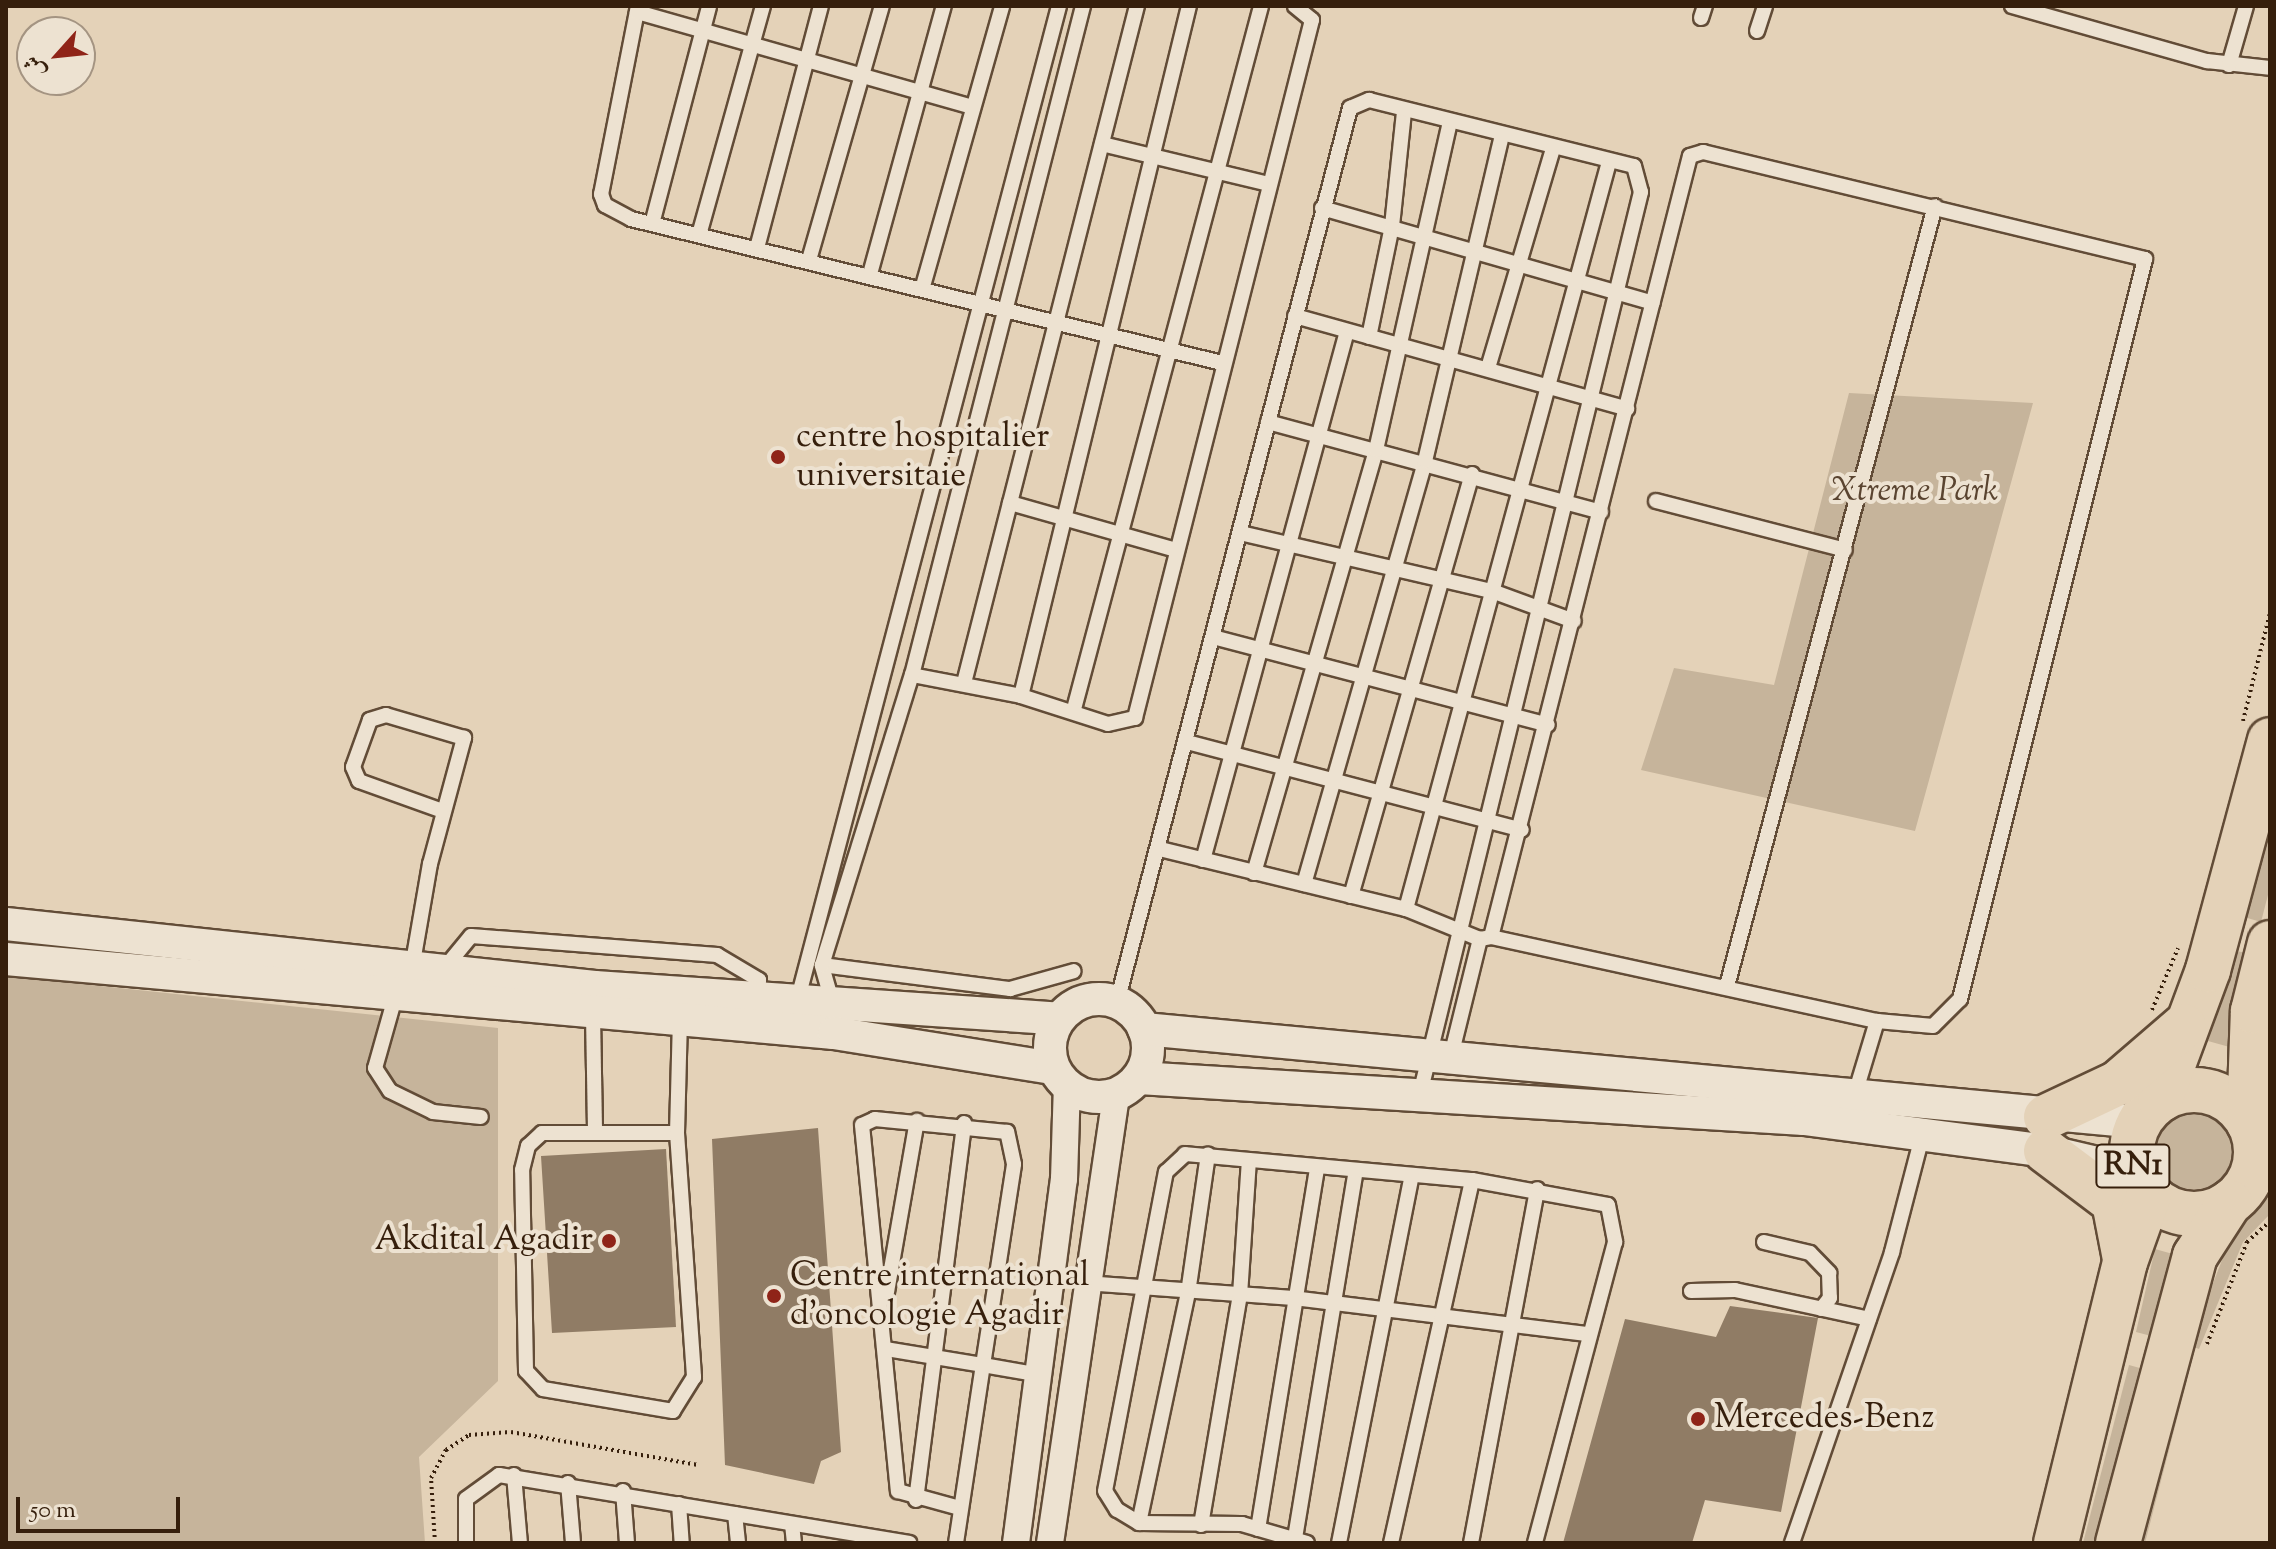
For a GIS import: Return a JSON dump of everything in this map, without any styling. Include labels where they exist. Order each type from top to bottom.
[{"type":"highway","name":"RN1","points":[[2056,1543],[2125,1262],[2142,1184],[2149,1111],[2171,1017],[2256,734]]},
{"type":"highway","points":[[2118,1543],[2195,1256],[2254,1159],[2253,1011],[2270,943]]},
{"type":"highway","points":[[2253,1011],[2270,1072]]},
{"type":"highway","points":[[2125,1262],[2114,1202],[2046,1134],[2118,1083],[2171,1017]]},
{"type":"highway","name":"RN1","points":[[2142,1184],[2180,1213],[2254,1159],[2209,1092],[2149,1111]]},
{"type":"street","points":[[6,924],[594,1001],[680,1019],[834,1033],[1060,1077],[1093,1098],[1128,1086],[1421,1090],[1804,1119],[1922,1137],[2046,1134],[2149,1111]]},
{"type":"street","points":[[6,959],[417,978],[594,1001],[758,1000],[1059,1019]]},
{"type":"street","points":[[1016,1543],[1041,1375],[1060,1077],[1050,1043],[1059,1019],[1086,1000],[1117,1002],[1144,1029],[1148,1054],[1128,1086],[1085,1283],[1050,1543]]},
{"type":"street","points":[[1144,1029],[1855,1094],[2046,1134],[2142,1184]]},
{"type":"lane","points":[[652,224],[709,6]]},
{"type":"lane","points":[[699,235],[763,6]]},
{"type":"lane","points":[[757,248],[821,6]]},
{"type":"lane","points":[[809,260],[882,6]]},
{"type":"lane","points":[[870,274],[944,6]]},
{"type":"lane","points":[[923,286],[1002,6]]},
{"type":"lane","points":[[834,1004],[825,993],[822,965],[838,888],[1059,6]]},
{"type":"lane","points":[[797,1002],[912,675],[1002,306],[1083,6]]},
{"type":"lane","points":[[964,683],[1137,6]]},
{"type":"lane","points":[[1021,696],[1111,337],[1189,6]]},
{"type":"lane","points":[[1074,709],[1261,6]]},
{"type":"lane","points":[[912,675],[964,683],[1074,709],[1108,724],[1135,718],[1222,363],[1312,20],[1295,6]]},
{"type":"lane","points":[[1757,31],[1765,6]]},
{"type":"lane","points":[[2012,6],[2229,65],[2270,68]]},
{"type":"lane","points":[[2229,65],[2246,6]]},
{"type":"lane","points":[[973,107],[808,57],[702,31],[638,9],[601,194],[605,205],[652,224],[923,286],[1170,353],[1222,363]]},
{"type":"lane","points":[[1117,1002],[1160,849],[1322,208],[1350,108],[1369,100],[1404,112],[1634,166],[1644,180],[1485,823],[1459,934],[1437,1058]]},
{"type":"lane","points":[[1369,337],[1392,226],[1404,112]]},
{"type":"lane","points":[[1254,873],[1376,450],[1450,121]]},
{"type":"lane","points":[[1304,884],[1367,676],[1425,461],[1502,134]]},
{"type":"lane","points":[[1102,144],[1269,184]]},
{"type":"lane","points":[[1488,368],[1553,149]]},
{"type":"lane","points":[[1160,849],[1406,909],[1459,934],[1486,938],[1727,986],[1877,1021],[1933,1026],[1960,999],[2145,259],[1703,152],[1690,156],[1522,830],[1486,938],[1421,1090]]},
{"type":"lane","points":[[1406,909],[1430,807],[1465,700],[1518,485],[1609,162]]},
{"type":"lane","points":[[1727,986],[1935,206]]},
{"type":"lane","points":[[1322,208],[1477,249],[1573,282],[1653,303]]},
{"type":"lane","points":[[1295,316],[1627,409]]},
{"type":"lane","points":[[1203,860],[1235,755],[1316,434],[1347,331]]},
{"type":"lane","points":[[1268,422],[1518,485],[1601,512]]},
{"type":"lane","points":[[1351,896],[1415,687],[1472,474]]},
{"type":"lane","points":[[1656,501],[1845,550]]},
{"type":"lane","points":[[1010,503],[1176,550]]},
{"type":"lane","points":[[1240,533],[1492,591],[1574,621]]},
{"type":"lane","points":[[1213,637],[1465,700],[1548,725]]},
{"type":"lane","points":[[443,811],[359,781],[353,767],[370,720],[386,715],[464,738],[443,811],[417,978],[375,1068],[390,1091],[433,1112],[481,1117]]},
{"type":"lane","points":[[1187,742],[1485,823],[1522,830]]},
{"type":"lane","points":[[417,978],[471,936],[717,955],[759,980],[758,1000]]},
{"type":"lane","points":[[822,965],[1010,989],[1074,971]]},
{"type":"lane","points":[[594,1001],[595,1132]]},
{"type":"lane","points":[[677,1133],[542,1133],[523,1156],[526,1371],[543,1389],[673,1411],[694,1377],[677,1133],[680,1019]]},
{"type":"lane","points":[[1855,1094],[1877,1021]]},
{"type":"lane","points":[[883,1316],[917,1121]]},
{"type":"lane","points":[[956,1543],[1015,1154],[1007,1132],[964,1123],[917,1121],[862,1125],[898,1491],[916,1500],[960,1508]]},
{"type":"lane","points":[[916,1500],[964,1123]]},
{"type":"lane","points":[[1792,1543],[1869,1319],[1922,1137]]},
{"type":"lane","points":[[1355,1175],[1301,1540],[1258,1529],[1139,1523],[1117,1510],[1105,1491],[1134,1367],[1142,1290],[1166,1172],[1185,1154],[1208,1154],[1355,1175],[1412,1175],[1472,1180],[1589,1197],[1616,1218],[1535,1543]]},
{"type":"lane","points":[[1139,1523],[1188,1293],[1208,1154]]},
{"type":"lane","points":[[1201,1525],[1240,1295],[1249,1160]]},
{"type":"lane","points":[[1258,1529],[1293,1298],[1317,1170]]},
{"type":"lane","points":[[1339,1543],[1388,1313],[1412,1175]]},
{"type":"lane","points":[[1391,1543],[1472,1180]]},
{"type":"lane","points":[[1471,1543],[1514,1326],[1537,1189]]},
{"type":"lane","points":[[1764,1242],[1810,1253],[1829,1273],[1830,1298],[1821,1309]]},
{"type":"lane","points":[[1085,1283],[1142,1290],[1293,1298],[1388,1313],[1588,1334]]},
{"type":"lane","points":[[1691,1291],[1735,1290],[1869,1319]]},
{"type":"lane","points":[[886,1349],[1041,1375]]},
{"type":"lane","points":[[514,1475],[520,1543]]},
{"type":"lane","points":[[466,1543],[463,1508],[471,1491],[484,1480],[514,1475],[623,1491],[848,1538],[904,1542]]},
{"type":"lane","points":[[568,1483],[573,1543]]},
{"type":"lane","points":[[623,1491],[627,1543]]},
{"type":"lane","points":[[679,1504],[682,1543]]},
{"type":"lane","points":[[735,1514],[738,1543]]},
{"type":"lane","points":[[792,1524],[794,1543]]},
{"type":"path","points":[[2256,734],[2270,613]]},
{"type":"path","points":[[2171,1017],[2180,943]]},
{"type":"path","points":[[2202,1361],[2247,1242],[2270,1221]]},
{"type":"path","points":[[435,1543],[431,1478],[446,1450],[469,1435],[511,1432],[698,1465]]},
{"type":"green space","name":"Xtreme Park","points":[[1849,393],[2033,403],[1915,831],[1641,770],[1674,668],[1774,685]]},
{"type":"green space","points":[[2270,817],[2270,887],[2261,922],[2244,917]]},
{"type":"green space","points":[[2236,951],[2253,954],[2233,1048],[2208,1041]]},
{"type":"green space","points":[[6,976],[498,1028],[498,1381],[419,1457],[425,1543],[6,1543]]},
{"type":"green space","points":[[2194,1111],[2210,1114],[2224,1123],[2233,1137],[2236,1153],[2233,1169],[2224,1183],[2210,1192],[2194,1195],[2178,1192],[2164,1183],[2155,1169],[2152,1153],[2155,1137],[2164,1123],[2178,1114]]},
{"type":"green space","points":[[2270,1196],[2270,1214],[2243,1242],[2199,1349],[2189,1345],[2231,1237]]},
{"type":"green space","points":[[2155,1249],[2180,1256],[2155,1337],[2136,1332]]},
{"type":"green space","points":[[2129,1365],[2147,1370],[2102,1543],[2083,1543]]},
{"type":"green space","points":[[2180,1378],[2187,1380],[2145,1543],[2137,1543]]},
{"type":"building","name":"Centre international d'oncologie Agadir","points":[[818,1128],[841,1452],[821,1461],[814,1484],[725,1465],[712,1139]]},
{"type":"building","name":"Akdital Agadir","points":[[666,1149],[676,1327],[552,1333],[541,1156]]},
{"type":"building","name":"Mercedes-Benz","points":[[1730,1306],[1818,1318],[1781,1512],[1705,1500],[1692,1543],[1563,1543],[1625,1319],[1716,1337]]},
{"type":"place","name":"centre hospitalier universitaie","points":[[778,457]]},
{"type":"place","name":"Akdital Agadir","points":[[609,1241]]},
{"type":"place","name":"Centre international d'oncologie Agadir","points":[[774,1296]]},
{"type":"place","name":"Mercedes-Benz","points":[[1698,1419]]}]
